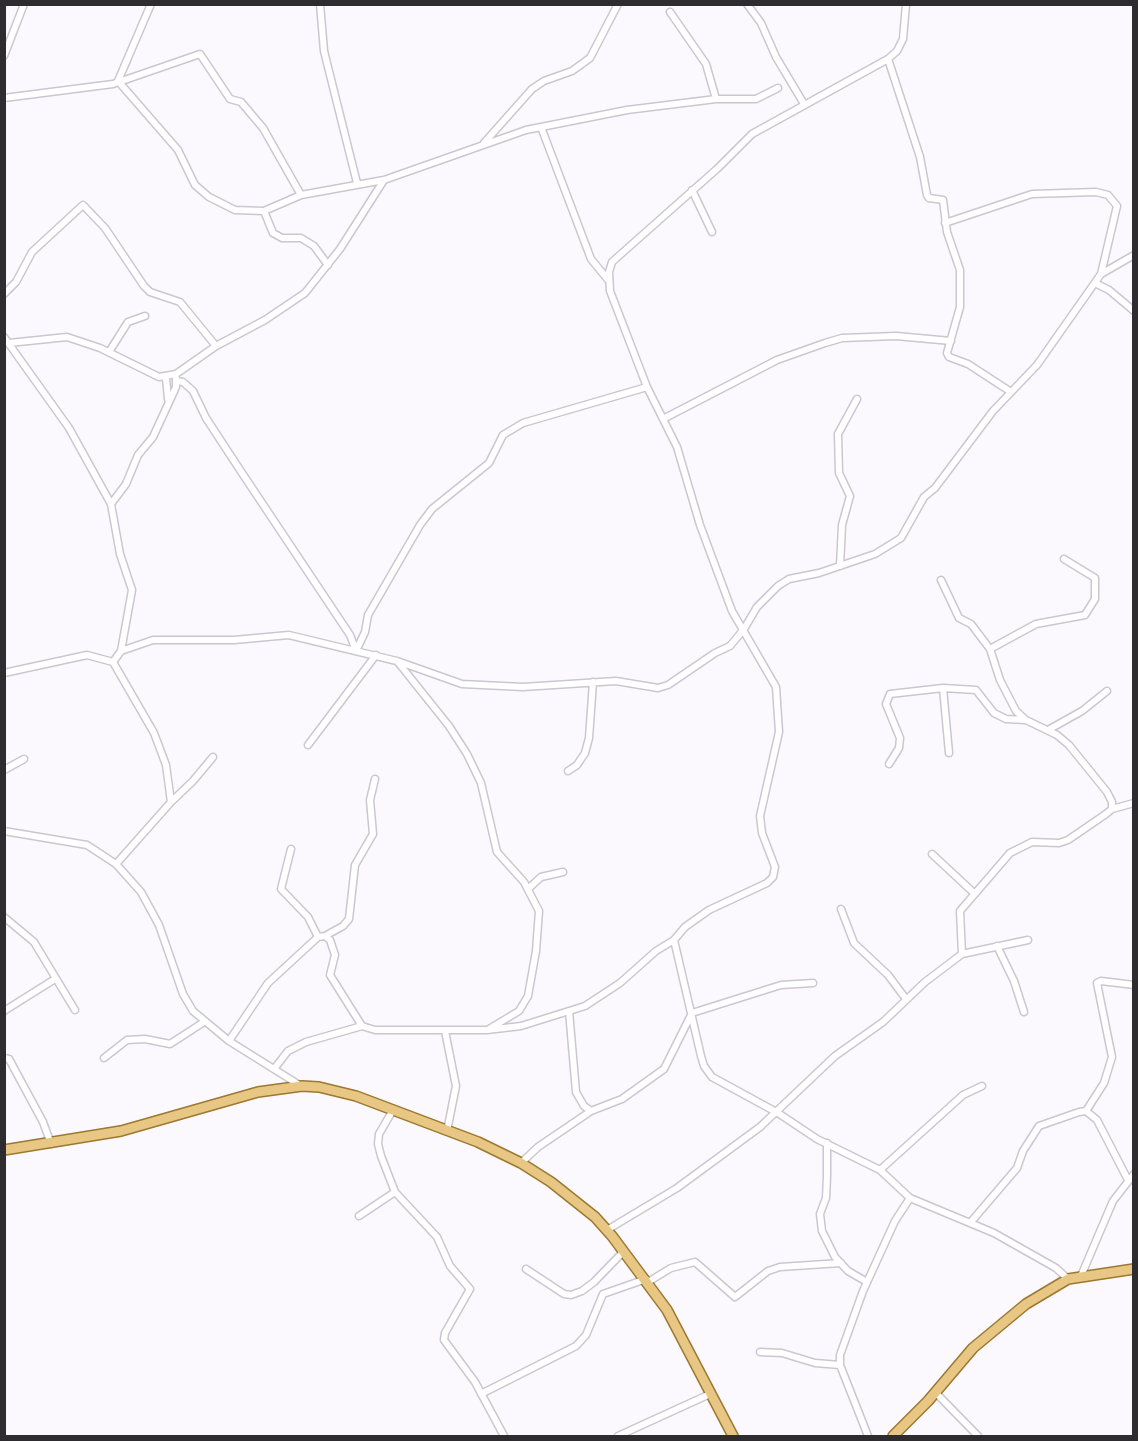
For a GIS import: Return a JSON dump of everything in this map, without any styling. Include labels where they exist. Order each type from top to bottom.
[{"type":"main road","points":[[4,1150],[122,1131],[258,1092],[302,1086],[336,1091],[447,1131],[521,1163],[575,1200],[607,1230],[648,1280],[681,1335],[732,1437]]},
{"type":"main road","points":[[893,1437],[989,1332],[1026,1304],[1068,1279],[1134,1269]]},
{"type":"street","points":[[4,56],[24,4]]},
{"type":"street","points":[[118,81],[151,4]]},
{"type":"street","points":[[320,4],[324,51],[357,183]]},
{"type":"street","points":[[482,146],[532,89],[544,81],[572,71],[591,58],[618,4]]},
{"type":"street","points":[[747,4],[767,33],[776,57],[804,104]]},
{"type":"street","points":[[609,281],[612,261],[752,134],[897,51],[903,39],[906,4]]},
{"type":"street","points":[[670,12],[706,64],[716,99]]},
{"type":"street","points":[[4,98],[62,93],[118,81],[200,54],[230,99],[241,102],[263,128],[301,195]]},
{"type":"street","points":[[888,58],[920,157],[927,195],[943,200],[945,223],[960,270],[962,287],[957,323],[947,353],[949,357],[968,364],[1011,392]]},
{"type":"street","points":[[118,81],[178,150],[195,185],[209,196],[236,210],[264,211],[301,195],[357,183],[384,180],[541,127],[627,110],[716,99],[756,99],[778,88]]},
{"type":"street","points":[[274,1069],[288,1051],[306,1042],[362,1026],[375,1030],[487,1030],[521,1026],[585,1006],[611,989],[674,940],[685,927],[709,910],[767,883],[776,867],[762,833],[760,816],[778,732],[776,687],[732,611],[700,525],[677,447],[646,387],[609,281],[591,259],[541,127]]},
{"type":"street","points":[[111,504],[126,484],[138,455],[153,437],[176,378],[216,346],[288,306],[305,293],[328,265],[384,180]]},
{"type":"street","points":[[692,190],[712,232]]},
{"type":"street","points":[[121,651],[153,640],[174,638],[234,640],[289,635],[376,655],[462,684],[523,687],[616,681],[658,688],[668,686],[715,653],[730,646],[744,629],[756,607],[789,579],[875,554],[901,538],[924,497],[935,488],[968,443],[1062,332],[1101,274],[1117,206],[1108,195],[1096,192],[1032,194],[945,223]]},
{"type":"street","points":[[4,294],[16,282],[32,252],[83,205],[105,228],[144,286],[150,291],[180,302],[216,346]]},
{"type":"street","points":[[264,211],[273,233],[282,238],[301,238],[314,246],[328,265]]},
{"type":"street","points":[[1101,274],[1134,255]]},
{"type":"street","points":[[1095,283],[1109,290],[1134,311]]},
{"type":"street","points":[[109,352],[128,322],[145,316]]},
{"type":"street","points":[[663,419],[777,360],[842,338],[897,336],[951,341]]},
{"type":"street","points":[[7,340],[67,338],[109,352],[150,373],[166,378],[176,378],[183,382],[192,391],[240,470],[351,635],[356,651]]},
{"type":"street","points":[[7,340],[69,428],[111,504],[120,554],[132,590],[121,651],[113,662]]},
{"type":"street","points":[[166,378],[168,400]]},
{"type":"street","points":[[356,651],[368,615],[420,525],[432,509],[489,463],[503,435],[523,423],[646,387]]},
{"type":"street","points":[[840,566],[842,525],[850,496],[839,473],[838,434],[857,399]]},
{"type":"street","points":[[990,649],[1036,624],[1085,615],[1095,598],[1095,578],[1064,559]]},
{"type":"street","points":[[941,580],[959,618],[972,624],[990,649],[1009,700],[1026,720]]},
{"type":"street","points":[[4,674],[87,655],[113,662],[159,743],[166,765],[171,802]]},
{"type":"street","points":[[308,745],[376,655]]},
{"type":"street","points":[[397,661],[449,726],[467,754],[481,783],[497,852],[528,889],[539,911],[536,951],[528,996],[519,1011],[487,1030]]},
{"type":"street","points":[[568,771],[577,765],[585,753],[589,738],[593,682]]},
{"type":"street","points":[[943,688],[949,753]]},
{"type":"street","points":[[889,764],[895,757],[900,738],[886,704],[887,697],[894,693],[943,688],[976,690],[998,716],[1026,720],[1048,730],[1068,745],[1107,792],[1112,809]]},
{"type":"street","points":[[1048,730],[1082,711],[1107,691]]},
{"type":"street","points":[[116,864],[213,757]]},
{"type":"street","points":[[4,770],[24,759]]},
{"type":"street","points":[[229,1041],[268,983],[322,936],[343,926],[349,919],[355,865],[373,834],[370,800],[375,779]]},
{"type":"street","points":[[962,954],[958,917],[965,904],[1010,854],[1023,846],[1040,841],[1059,843],[1068,840],[1112,809],[1134,803]]},
{"type":"street","points":[[4,831],[87,845],[116,864],[141,892],[159,925],[183,994],[193,1011],[229,1041],[302,1086]]},
{"type":"street","points":[[291,849],[281,889],[308,917],[322,936],[330,940],[335,955],[330,975],[362,1026]]},
{"type":"street","points":[[932,854],[975,894]]},
{"type":"street","points":[[528,889],[540,877],[563,872]]},
{"type":"street","points":[[841,909],[854,943],[888,975],[906,999]]},
{"type":"street","points":[[4,916],[34,942],[75,1010]]},
{"type":"street","points":[[674,940],[704,1066],[712,1077],[778,1113],[826,1143],[880,1170],[910,1198],[1029,1251],[1068,1279]]},
{"type":"street","points":[[607,1230],[676,1188],[778,1113],[835,1056],[883,1022],[906,999],[962,954],[1028,940]]},
{"type":"street","points":[[997,946],[1014,981],[1024,1012]]},
{"type":"street","points":[[4,1011],[55,979]]},
{"type":"street","points":[[970,1223],[1017,1168],[1023,1151],[1039,1126],[1086,1111],[1104,1083],[1112,1057],[1097,983],[1101,981],[1134,985]]},
{"type":"street","points":[[521,1163],[538,1147],[591,1111],[621,1099],[664,1069],[692,1013],[781,986],[813,983]]},
{"type":"street","points":[[570,1011],[576,1092],[584,1106],[591,1111]]},
{"type":"street","points":[[104,1058],[127,1040],[145,1039],[170,1044],[204,1022]]},
{"type":"street","points":[[445,1031],[456,1086],[447,1131]]},
{"type":"street","points":[[4,1058],[9,1059],[43,1122],[51,1144]]},
{"type":"street","points":[[880,1170],[963,1095],[982,1086]]},
{"type":"street","points":[[393,1110],[379,1134],[378,1144],[395,1192],[440,1241],[450,1266],[470,1289],[445,1333],[444,1340],[466,1368],[504,1437]]},
{"type":"street","points":[[1081,1276],[1113,1201],[1131,1177],[1100,1126],[1086,1111]]},
{"type":"street","points":[[826,1143],[826,1198],[820,1214],[822,1231],[829,1248],[841,1263],[867,1282]]},
{"type":"street","points":[[359,1216],[395,1192]]},
{"type":"street","points":[[868,1437],[840,1365],[840,1355],[852,1317],[867,1282],[895,1221],[910,1198]]},
{"type":"street","points":[[526,1269],[564,1294],[571,1294],[582,1291],[594,1282],[625,1250]]},
{"type":"street","points":[[481,1394],[576,1346],[586,1335],[603,1294],[648,1280],[671,1268],[695,1262],[735,1297],[768,1271],[780,1267],[841,1263]]},
{"type":"street","points":[[760,1352],[782,1353],[815,1363],[840,1365]]},
{"type":"street","points":[[935,1392],[978,1437]]},
{"type":"street","points":[[618,1437],[710,1394]]}]
